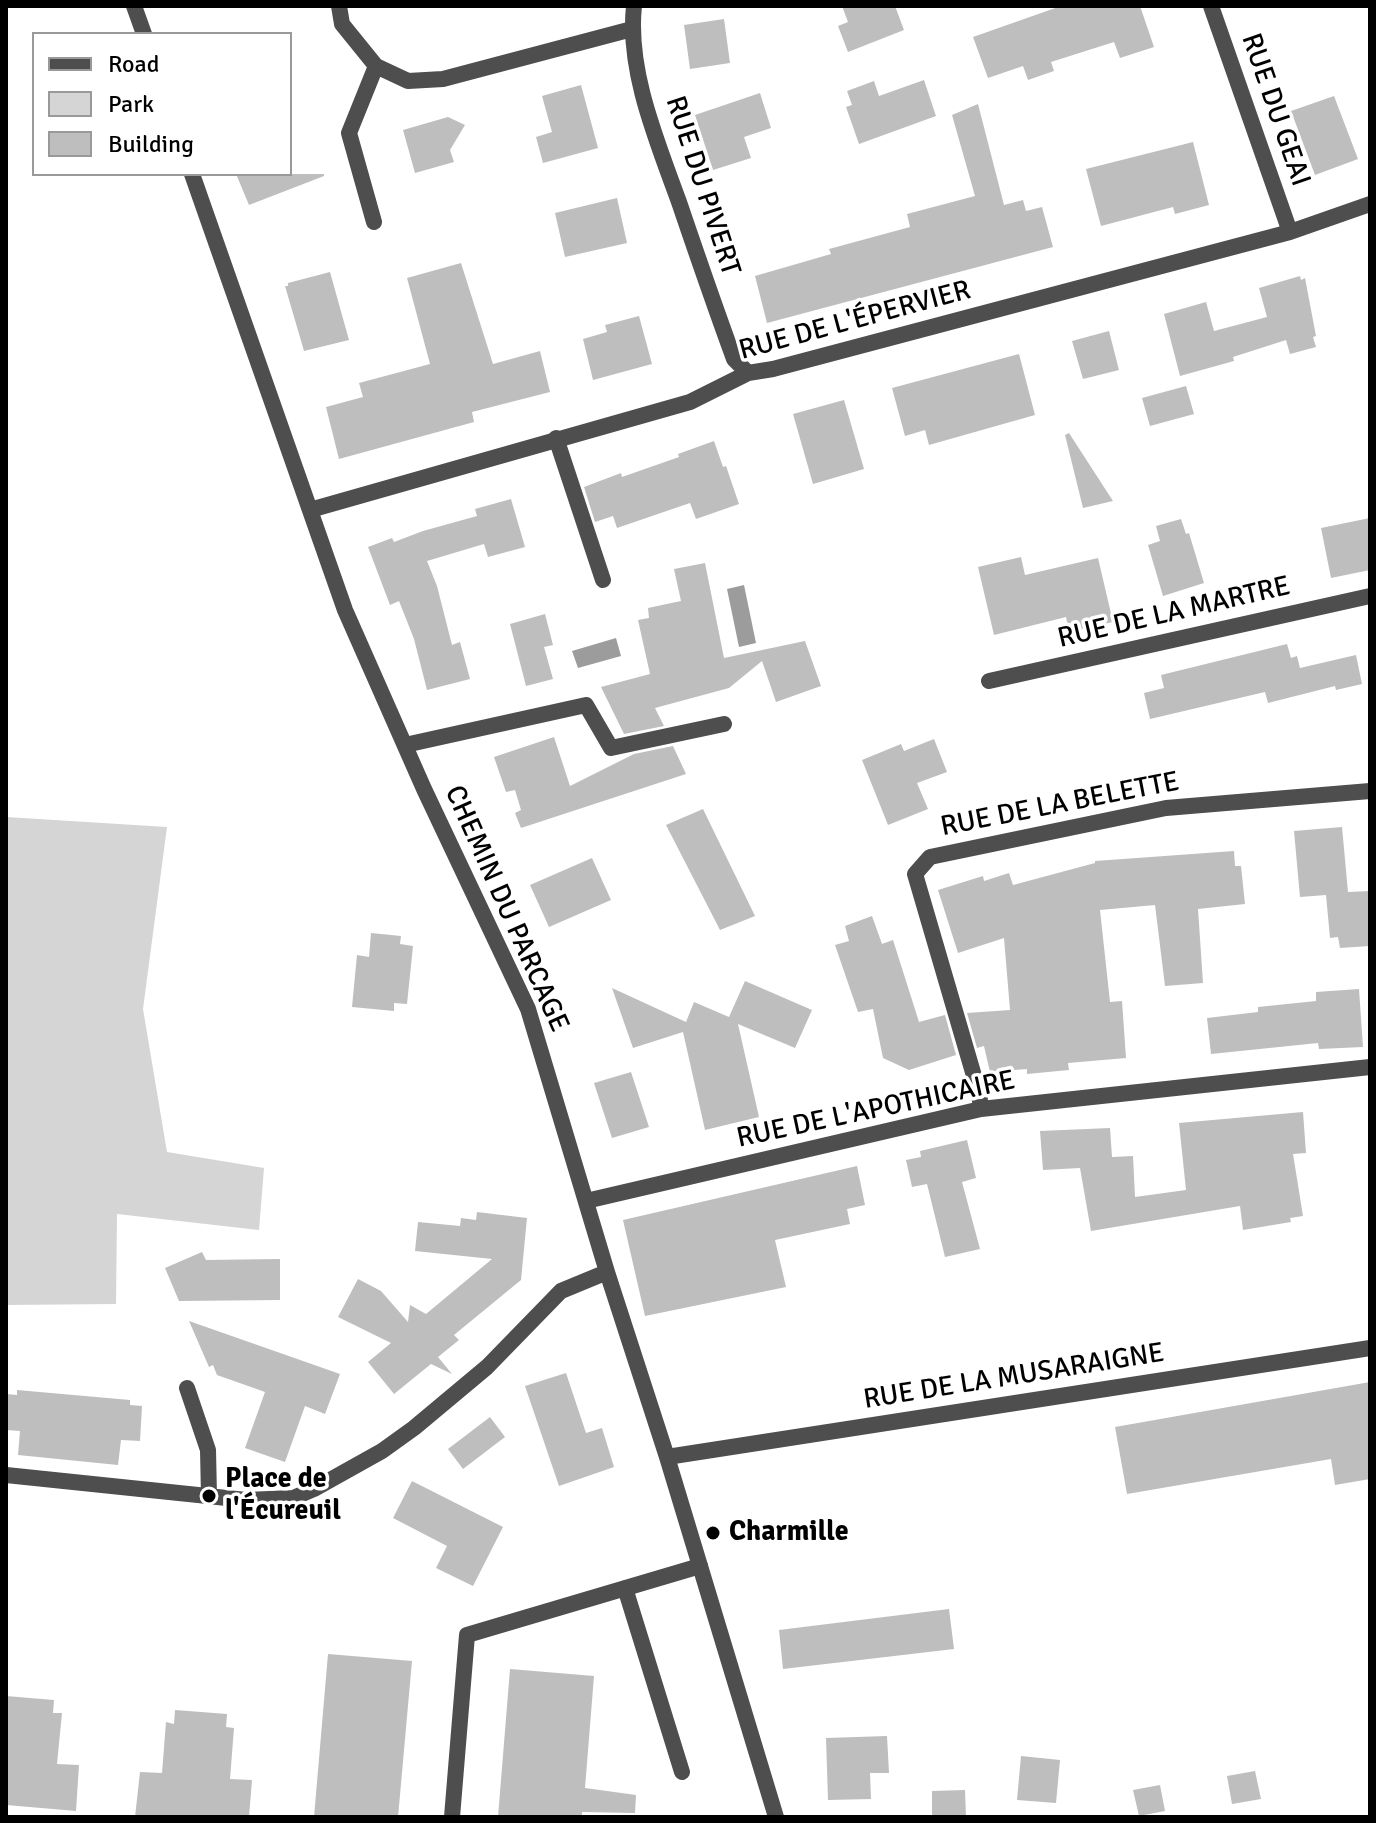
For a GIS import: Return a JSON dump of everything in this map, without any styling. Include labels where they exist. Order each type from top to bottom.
[{"type":"street","points":[[134,6],[143,32]]},
{"type":"street","points":[[339,6],[342,24],[376,66],[408,81],[443,79],[632,29]]},
{"type":"street","name":"RUE DU PIVERT","points":[[634,6],[632,29],[642,86],[662,155],[734,359],[748,373]]},
{"type":"street","name":"RUE DU GEAI","points":[[1211,6],[1290,232]]},
{"type":"street","points":[[374,222],[349,133],[376,66]]},
{"type":"street","name":"CHEMIN DU PARCAGE","points":[[193,176],[345,610],[528,1009],[776,1817]]},
{"type":"street","name":"RUE DE L'ÉPERVIER","points":[[310,510],[690,402],[748,373],[773,369],[1290,232],[1370,204]]},
{"type":"street","points":[[556,438],[603,580]]},
{"type":"street","name":"RUE DE LA MARTRE","points":[[989,681],[1370,596]]},
{"type":"street","points":[[405,745],[586,705],[611,748],[724,724]]},
{"type":"street","name":"RUE DE LA BELETTE","points":[[981,1109],[979,1093],[915,874],[930,857],[1166,808],[1370,791]]},
{"type":"street","name":"RUE DE L'APOTHICAIRE","points":[[586,1201],[981,1109],[1370,1067]]},
{"type":"street","points":[[6,1475],[209,1496],[275,1500],[293,1498],[382,1451],[451,1399],[561,1291],[607,1272]]},
{"type":"street","name":"RUE DE LA MUSARAIGNE","points":[[667,1457],[1370,1348]]},
{"type":"street","points":[[187,1388],[208,1450],[209,1496]]},
{"type":"street","points":[[452,1817],[467,1635],[700,1566]]},
{"type":"street","points":[[625,1588],[682,1772]]},
{"type":"green space","points":[[6,817],[167,827],[143,1009],[167,1152],[264,1168],[259,1230],[117,1214],[116,1304],[6,1305]]},
{"type":"shaded area","points":[[744,585],[756,643],[739,647],[727,589]]},
{"type":"shaded area","points":[[616,638],[621,656],[578,668],[572,651]]},
{"type":"building","points":[[842,6],[895,6],[904,30],[848,52],[838,26],[848,22]]},
{"type":"building","points":[[1061,6],[1140,6],[1154,47],[1120,58],[1114,42],[1051,62],[1054,71],[1028,80],[1023,66],[988,78],[973,37]]},
{"type":"building","points":[[724,19],[730,63],[690,69],[684,25]]},
{"type":"building","points":[[924,80],[936,116],[859,144],[846,107],[852,105],[847,91],[874,81],[879,96]]},
{"type":"building","points":[[581,85],[598,148],[543,163],[536,137],[552,132],[542,96]]},
{"type":"building","points":[[760,93],[771,128],[744,137],[751,158],[713,170],[695,115]]},
{"type":"building","points":[[1334,96],[1358,159],[1315,175],[1291,111]]},
{"type":"building","points":[[978,104],[1004,205],[1023,200],[1026,211],[1042,207],[1053,247],[767,323],[755,276],[831,254],[829,249],[910,227],[907,214],[975,196],[952,115]]},
{"type":"building","points":[[448,117],[465,125],[450,150],[454,162],[415,173],[403,130]]},
{"type":"building","points":[[1193,142],[1209,205],[1175,214],[1173,207],[1101,226],[1086,169]]},
{"type":"building","points":[[324,174],[324,176],[249,205],[237,176]]},
{"type":"building","points":[[617,198],[627,243],[565,257],[555,213]]},
{"type":"building","points":[[461,263],[493,364],[540,351],[550,392],[472,412],[474,422],[339,459],[326,407],[363,397],[359,383],[430,364],[407,278]]},
{"type":"building","points":[[330,272],[349,340],[304,351],[285,286]]},
{"type":"building","points":[[1300,276],[1301,280],[1305,278],[1316,347],[1290,354],[1286,340],[1233,357],[1234,361],[1180,376],[1164,314],[1206,302],[1214,331],[1267,317],[1259,288]]},
{"type":"building","points":[[639,316],[652,364],[593,380],[583,339],[607,332],[605,325]]},
{"type":"building","points":[[1109,331],[1119,370],[1083,379],[1072,341]]},
{"type":"building","points":[[1019,354],[1035,415],[929,445],[925,430],[905,436],[892,388]]},
{"type":"building","points":[[1186,386],[1194,414],[1150,426],[1142,398]]},
{"type":"building","points":[[844,400],[864,469],[813,484],[793,414]]},
{"type":"building","points":[[1069,433],[1113,501],[1083,508],[1065,435]]},
{"type":"building","points":[[714,441],[739,504],[696,519],[690,503],[617,528],[613,516],[595,522],[584,487],[679,457],[678,454]]},
{"type":"building","points":[[511,499],[525,547],[488,557],[484,544],[427,561],[437,586],[452,645],[460,642],[470,679],[427,690],[414,639],[399,601],[390,605],[368,547],[477,516],[475,509]]},
{"type":"building","points":[[1370,518],[1370,570],[1331,578],[1321,528]]},
{"type":"building","points":[[1181,519],[1186,534],[1189,533],[1204,583],[1163,596],[1148,545],[1160,541],[1156,526]]},
{"type":"building","points":[[1021,557],[1025,575],[1098,558],[1113,622],[1069,632],[1066,617],[994,635],[978,567]]},
{"type":"building","points":[[705,563],[724,658],[805,641],[821,686],[776,702],[762,661],[729,688],[655,708],[664,726],[624,734],[601,687],[650,674],[638,620],[649,618],[648,608],[681,601],[674,569]]},
{"type":"building","points":[[545,614],[553,645],[544,647],[553,679],[526,686],[510,624]]},
{"type":"building","points":[[1287,644],[1291,658],[1297,656],[1300,668],[1356,655],[1362,684],[1336,690],[1335,686],[1268,703],[1265,692],[1150,719],[1144,693],[1164,688],[1161,675]]},
{"type":"building","points":[[554,737],[570,786],[634,754],[673,746],[686,774],[521,828],[515,813],[521,810],[515,790],[506,792],[494,757]]},
{"type":"building","points":[[934,739],[947,772],[917,783],[928,809],[888,825],[862,760],[901,744],[904,751]]},
{"type":"building","points":[[703,809],[755,916],[720,930],[666,825]]},
{"type":"building","points":[[1342,827],[1348,892],[1370,891],[1370,946],[1340,948],[1338,937],[1330,938],[1326,895],[1300,897],[1294,831]]},
{"type":"building","points":[[1234,851],[1235,866],[1241,866],[1245,904],[1198,909],[1203,983],[1165,986],[1155,905],[1100,910],[1110,1002],[1122,1001],[1126,1058],[1068,1063],[1069,1070],[1027,1074],[1027,1069],[990,1072],[984,1046],[977,1048],[967,1013],[1010,1010],[1004,938],[958,953],[938,890],[983,876],[984,881],[1009,873],[1013,885],[1095,861]]},
{"type":"building","points":[[592,858],[611,900],[549,927],[530,885]]},
{"type":"building","points":[[872,916],[882,944],[893,940],[919,1022],[945,1015],[956,1055],[909,1070],[883,1058],[873,1009],[858,1012],[835,945],[849,941],[845,926]]},
{"type":"building","points":[[371,933],[401,936],[400,944],[413,946],[407,1004],[394,1003],[394,1011],[352,1007],[357,955],[369,957]]},
{"type":"building","points":[[745,981],[812,1010],[795,1048],[738,1024],[759,1117],[705,1130],[683,1032],[633,1048],[612,988],[686,1022],[694,1002],[729,1017]]},
{"type":"building","points":[[1359,989],[1363,1047],[1319,1049],[1318,1043],[1211,1054],[1207,1018],[1258,1012],[1258,1007],[1316,1001],[1316,992]]},
{"type":"building","points":[[631,1072],[649,1127],[612,1138],[594,1083]]},
{"type":"building","points":[[1303,1112],[1306,1153],[1293,1154],[1303,1216],[1290,1218],[1291,1222],[1243,1230],[1240,1206],[1091,1231],[1080,1168],[1043,1170],[1040,1131],[1110,1128],[1112,1157],[1133,1156],[1135,1197],[1186,1190],[1179,1123]]},
{"type":"building","points":[[967,1140],[976,1178],[962,1182],[980,1249],[945,1257],[927,1184],[912,1187],[906,1160],[921,1157],[920,1151]]},
{"type":"building","points":[[857,1166],[865,1205],[847,1209],[850,1224],[775,1240],[786,1287],[645,1316],[623,1220]]},
{"type":"building","points":[[477,1212],[527,1218],[521,1280],[454,1335],[459,1340],[438,1357],[452,1374],[431,1364],[394,1394],[368,1362],[391,1343],[338,1317],[358,1279],[381,1291],[408,1322],[410,1305],[426,1314],[492,1259],[415,1251],[418,1222],[460,1226],[461,1218],[476,1220]]},
{"type":"building","points":[[202,1252],[206,1260],[280,1259],[280,1300],[179,1301],[165,1268]]},
{"type":"building","points":[[189,1321],[340,1374],[325,1414],[305,1406],[285,1462],[245,1448],[265,1392],[217,1375],[213,1365],[209,1367]]},
{"type":"building","points":[[566,1373],[586,1433],[602,1428],[614,1467],[559,1486],[525,1386]]},
{"type":"building","points":[[1370,1382],[1370,1479],[1335,1485],[1331,1459],[1127,1494],[1115,1427]]},
{"type":"building","points":[[17,1390],[130,1400],[130,1405],[142,1406],[140,1441],[121,1440],[118,1465],[18,1455],[20,1431],[6,1430],[6,1394],[17,1395]]},
{"type":"building","points":[[490,1417],[505,1437],[463,1469],[448,1449]]},
{"type":"building","points":[[412,1481],[503,1527],[473,1586],[436,1568],[447,1546],[393,1518]]},
{"type":"building","points":[[949,1609],[954,1649],[783,1669],[779,1630]]},
{"type":"building","points":[[328,1654],[412,1661],[398,1817],[314,1817]]},
{"type":"building","points":[[510,1669],[594,1676],[585,1788],[636,1795],[635,1813],[582,1812],[582,1817],[498,1817]]},
{"type":"building","points":[[6,1696],[54,1700],[53,1713],[62,1713],[57,1764],[79,1765],[76,1811],[6,1805]]},
{"type":"building","points":[[175,1710],[227,1714],[226,1727],[234,1728],[230,1779],[252,1780],[249,1817],[135,1817],[140,1772],[162,1773],[166,1722],[174,1724]]},
{"type":"building","points":[[887,1736],[889,1773],[870,1773],[871,1799],[828,1800],[826,1738]]},
{"type":"building","points":[[1021,1756],[1060,1760],[1056,1803],[1017,1800]]},
{"type":"building","points":[[1255,1771],[1261,1799],[1232,1804],[1227,1776]]},
{"type":"building","points":[[1160,1785],[1165,1811],[1139,1816],[1133,1790]]},
{"type":"building","points":[[965,1790],[966,1817],[932,1817],[932,1791]]},
{"type":"place","name":"Place de l'Écureuil","points":[[209,1496]]},
{"type":"place","name":"Charmille","points":[[713,1533]]}]
